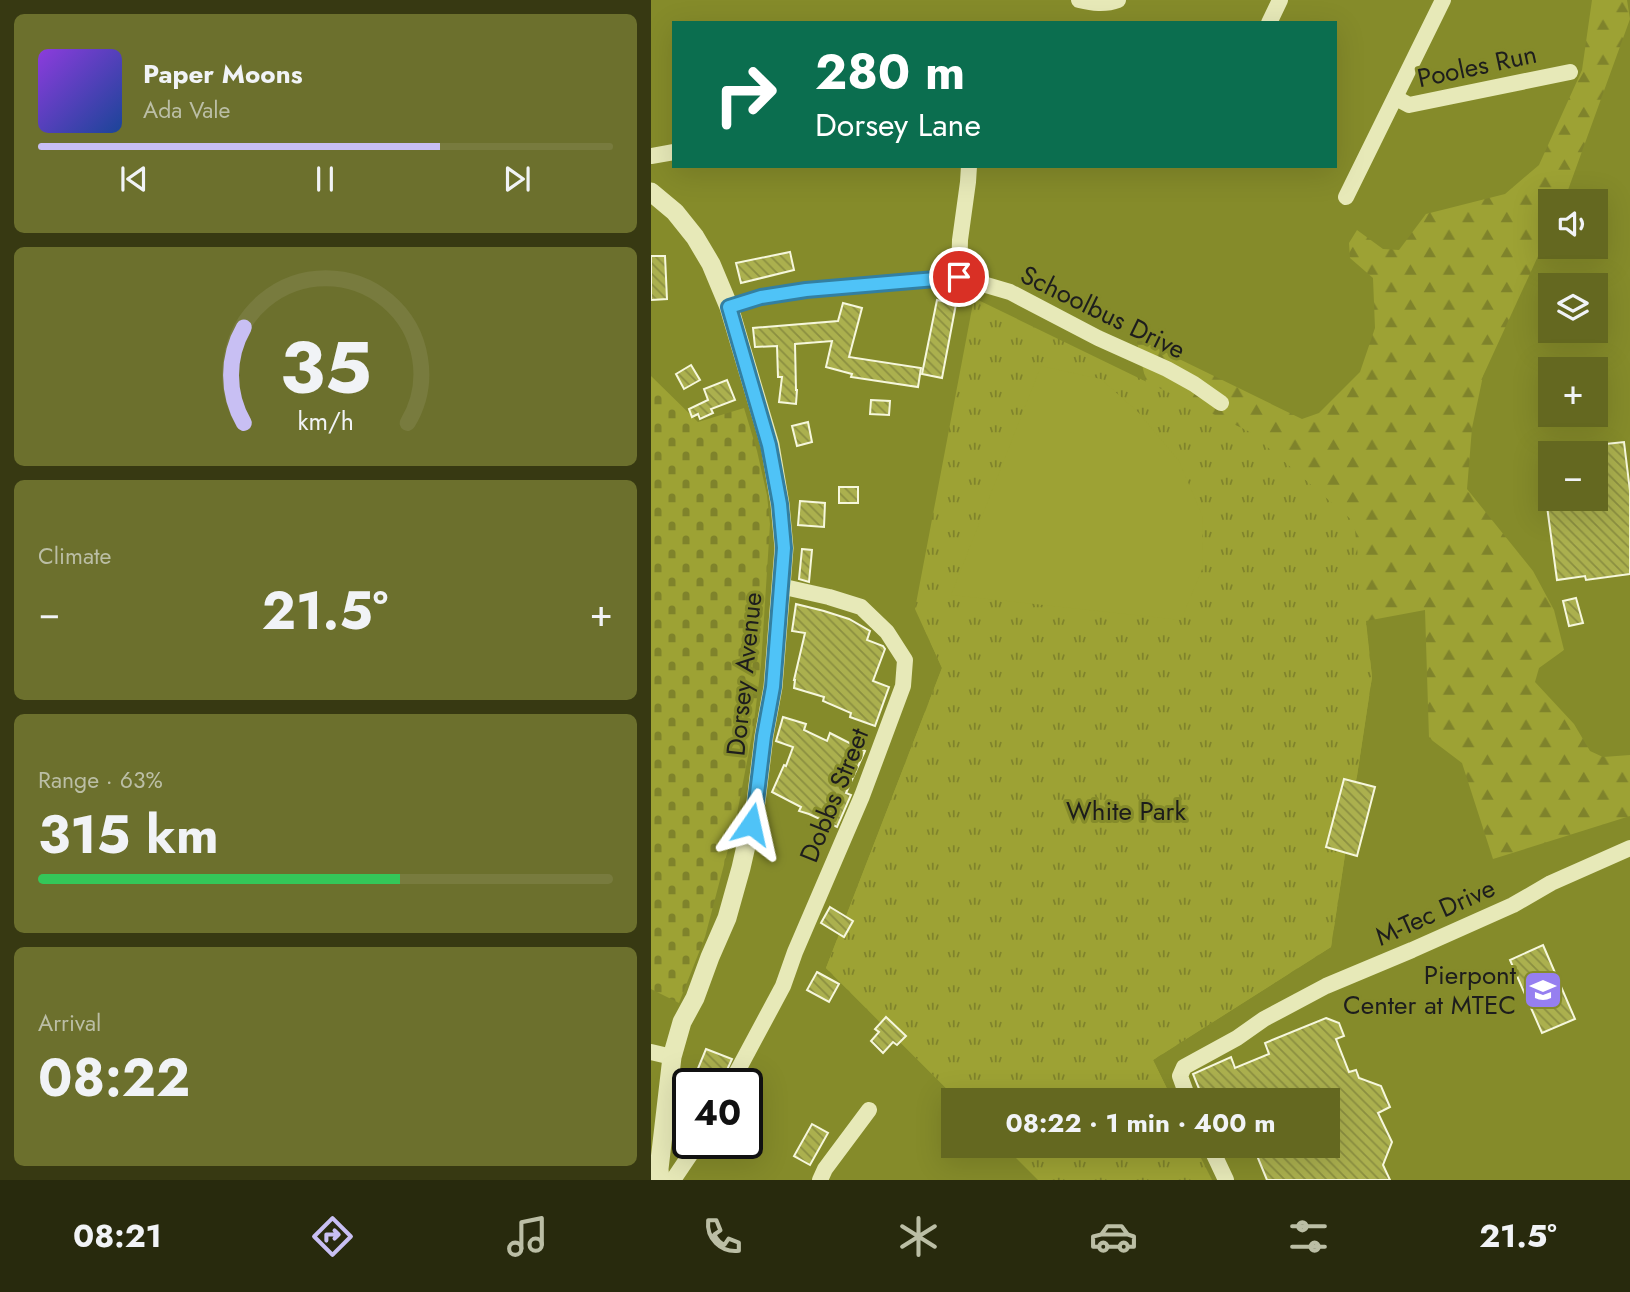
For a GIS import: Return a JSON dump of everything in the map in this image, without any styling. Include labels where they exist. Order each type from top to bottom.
[{"type":"street","points":[[1079,0],[1095,3],[1118,0]]},
{"type":"street","points":[[1270,21],[1280,0]]},
{"type":"street","points":[[1346,197],[1443,0]]},
{"type":"street","name":"Pooles Run","points":[[1396,98],[1409,105],[1570,72]]},
{"type":"street","points":[[651,156],[672,152]]},
{"type":"street","points":[[729,307],[761,297],[806,290],[959,277],[968,168]]},
{"type":"street","name":"Dorsey Avenue","points":[[651,192],[675,212],[695,237],[711,264],[729,307],[766,433],[776,479],[784,548],[773,687],[756,802],[727,918],[709,957],[695,998],[682,1022],[672,1057],[660,1180]]},
{"type":"street","name":"Schoolbus Drive","points":[[959,277],[1010,292],[1098,338],[1167,369],[1221,403]]},
{"type":"street","name":"Dobbs Street","points":[[739,1068],[783,986],[862,796],[904,686],[905,660],[887,632],[861,607],[780,586]]},
{"type":"street","name":"M-Tec Drive","points":[[1184,1088],[1179,1076],[1184,1067],[1237,1038],[1264,1019],[1326,986],[1513,905],[1561,878],[1630,848]]},
{"type":"street","points":[[651,1052],[672,1057]]},
{"type":"street","points":[[820,1180],[825,1169],[869,1110]]},
{"type":"street","points":[[1216,1158],[1226,1180]]},
{"type":"street","points":[[673,1180],[687,1159]]},
{"type":"green space","name":"White Park","points":[[1592,0],[1627,0],[1630,19],[1568,189],[1538,189],[1538,256],[1483,376],[1472,428],[1467,489],[1533,571],[1554,610],[1564,650],[1539,668],[1535,682],[1574,724],[1590,751],[1603,757],[1630,755],[1630,816],[1493,859],[1462,763],[1429,738],[1425,610],[1366,621],[1372,677],[1331,947],[1153,1060],[1167,1088],[946,1088],[826,968],[942,668],[924,628],[1139,413],[1146,382],[1136,338],[1302,419],[1319,413],[1360,372],[1375,328],[1373,278],[1350,258],[1349,243],[1357,230],[1383,249],[1399,250],[1426,214],[1505,194],[1539,165],[1582,70]]},
{"type":"green space","name":"White Park","points":[[974,298],[1250,432],[1354,522],[1372,677],[1331,947],[1153,1060],[1167,1088],[946,1088],[826,968],[942,668],[915,609]]},
{"type":"green space","points":[[1041,366],[1101,379],[1139,413],[1179,461],[1202,515],[1203,567],[1181,620],[951,595]]},
{"type":"green space","points":[[651,376],[698,422],[744,408],[767,495],[770,524],[761,665],[753,730],[736,819],[705,937],[679,1003],[651,989]]},
{"type":"green space","points":[[1016,1158],[1201,1158],[1212,1180],[1038,1180]]},
{"type":"building","points":[[790,252],[794,270],[741,283],[736,263]]},
{"type":"building","points":[[651,256],[665,256],[667,299],[651,300]]},
{"type":"building","points":[[937,300],[956,304],[942,378],[922,374]]},
{"type":"building","points":[[843,303],[862,308],[849,357],[921,368],[918,387],[851,377],[852,374],[826,367],[832,341],[795,344],[796,404],[779,402],[782,377],[778,377],[777,346],[755,347],[753,328],[838,321]]},
{"type":"building","points":[[691,365],[700,380],[684,389],[676,374]]},
{"type":"building","points":[[727,380],[735,400],[711,409],[713,413],[700,419],[698,414],[692,417],[689,409],[708,400],[704,389]]},
{"type":"building","points":[[871,400],[890,401],[889,415],[870,414]]},
{"type":"building","points":[[808,422],[812,442],[797,446],[792,426]]},
{"type":"building","points":[[1624,442],[1630,491],[1630,574],[1586,580],[1585,576],[1557,580],[1548,511],[1608,511],[1608,444]]},
{"type":"building","points":[[839,487],[858,487],[858,503],[839,503]]},
{"type":"building","points":[[800,501],[825,503],[824,527],[798,525]]},
{"type":"building","points":[[802,549],[812,550],[809,582],[799,579]]},
{"type":"building","points":[[1576,598],[1583,623],[1569,626],[1563,601]]},
{"type":"building","points":[[796,604],[849,619],[870,631],[867,640],[885,649],[873,681],[889,687],[875,726],[850,717],[851,713],[823,701],[824,697],[794,688],[805,633],[792,631]]},
{"type":"building","points":[[783,717],[806,724],[804,730],[827,741],[830,733],[865,751],[846,793],[851,795],[837,827],[799,811],[801,807],[772,792],[793,747],[776,741]]},
{"type":"building","points":[[1344,779],[1375,787],[1357,856],[1326,847]]},
{"type":"building","points":[[830,907],[853,921],[844,937],[821,923]]},
{"type":"building","name":"Pierpont Center at MTEC","points":[[1543,945],[1575,1019],[1542,1033],[1510,960]]},
{"type":"building","points":[[817,972],[839,984],[829,1002],[807,990]]},
{"type":"building","points":[[886,1017],[906,1036],[897,1045],[893,1042],[883,1053],[871,1041],[879,1032],[875,1029]]},
{"type":"building","points":[[1326,1018],[1339,1023],[1344,1036],[1336,1039],[1349,1072],[1356,1070],[1359,1078],[1381,1086],[1390,1107],[1378,1113],[1392,1142],[1383,1165],[1390,1180],[1267,1180],[1258,1158],[1340,1158],[1340,1088],[1199,1088],[1193,1074],[1231,1057],[1235,1068],[1269,1054],[1265,1043]]},
{"type":"building","points":[[706,1049],[732,1059],[728,1068],[698,1068]]},
{"type":"building","points":[[812,1124],[828,1133],[810,1165],[794,1156]]},
{"type":"place","name":"Pierpont Center at MTEC","points":[[1543,990]]},
{"type":"route","points":[[751,824],[773,687],[784,548],[780,504],[769,445],[729,307],[761,297],[806,290],[959,277]]}]
